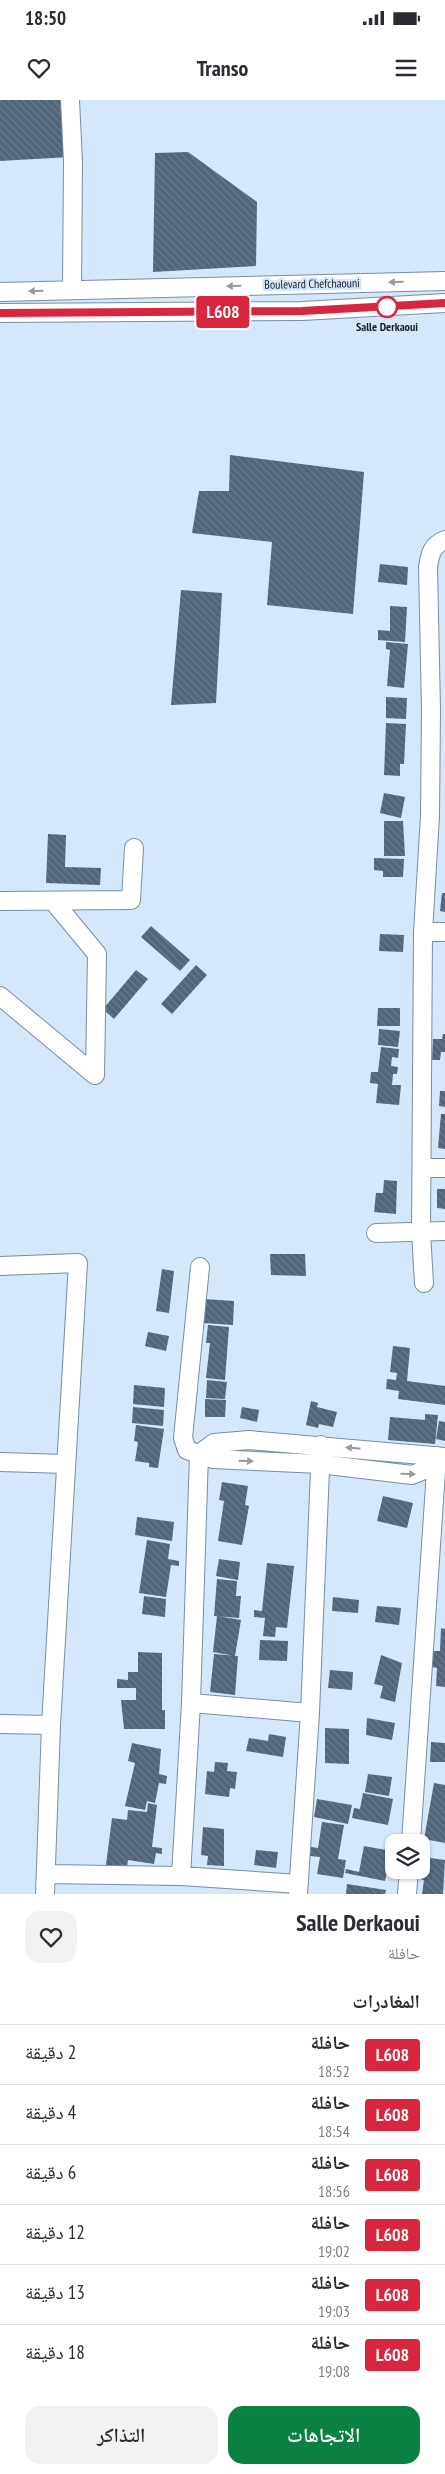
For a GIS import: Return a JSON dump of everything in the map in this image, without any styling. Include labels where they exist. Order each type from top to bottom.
[{"type":"street","points":[[70,100],[73,161],[72,290]]},
{"type":"street","name":"Boulevard Chefchaouni","points":[[0,292],[445,281]]},
{"type":"street","name":"Boulevard Chefchaouni","points":[[0,313],[302,311],[445,303]]},
{"type":"street","points":[[424,1283],[421,1232],[423,932],[437,817],[438,711],[428,567],[435,545],[445,540]]},
{"type":"street","points":[[0,900],[132,900],[134,848]]},
{"type":"street","points":[[0,996],[95,1075],[88,994],[97,954],[54,901]]},
{"type":"street","points":[[423,932],[445,932]]},
{"type":"street","points":[[422,1168],[445,1168]]},
{"type":"street","points":[[376,1233],[445,1231]]},
{"type":"street","points":[[0,1266],[78,1262],[51,1725],[45,1894]]},
{"type":"street","points":[[200,1267],[183,1438],[187,1450],[213,1460],[320,1464],[412,1475],[427,1469],[441,1457]]},
{"type":"street","points":[[199,1454],[214,1443],[230,1441],[321,1445],[441,1457]]},
{"type":"street","points":[[46,1874],[181,1876],[299,1889],[310,1713],[321,1445]]},
{"type":"street","points":[[181,1876],[191,1703],[199,1454]]},
{"type":"street","points":[[412,1834],[436,1606],[441,1457]]},
{"type":"street","points":[[0,1462],[66,1464]]},
{"type":"street","points":[[191,1703],[310,1713]]},
{"type":"street","points":[[0,1724],[51,1725]]},
{"type":"street","points":[[407,1894],[408,1879]]},
{"type":"building","points":[[0,100],[65,100],[70,157],[0,161]]},
{"type":"building","points":[[188,152],[257,202],[256,266],[153,272],[155,153]]},
{"type":"building","points":[[230,455],[364,472],[353,614],[267,605],[272,542],[192,533],[199,491],[229,491]]},
{"type":"building","points":[[380,564],[408,567],[407,585],[378,582]]},
{"type":"building","points":[[181,590],[222,593],[216,703],[171,705]]},
{"type":"building","points":[[390,606],[407,607],[405,642],[378,640],[378,630],[390,631]]},
{"type":"building","points":[[386,642],[408,644],[404,688],[387,686],[390,650],[386,649]]},
{"type":"building","points":[[386,697],[407,698],[406,719],[386,718]]},
{"type":"building","points":[[386,723],[406,724],[404,764],[400,764],[400,776],[384,775]]},
{"type":"building","points":[[384,793],[405,797],[401,818],[380,813]]},
{"type":"building","points":[[384,821],[403,821],[405,856],[384,856]]},
{"type":"building","points":[[48,834],[66,835],[65,867],[101,868],[100,885],[46,883]]},
{"type":"building","points":[[374,858],[404,859],[403,877],[383,877],[383,871],[374,870]]},
{"type":"building","points":[[442,893],[445,893],[445,912],[440,911]]},
{"type":"building","points":[[151,926],[190,960],[180,971],[141,937]]},
{"type":"building","points":[[380,934],[404,935],[403,952],[379,951]]},
{"type":"building","points":[[196,965],[207,975],[172,1014],[161,1004]]},
{"type":"building","points":[[136,970],[148,979],[114,1019],[103,1009]]},
{"type":"building","points":[[378,1008],[400,1008],[400,1026],[377,1026]]},
{"type":"building","points":[[379,1029],[400,1031],[398,1047],[378,1045]]},
{"type":"building","points":[[443,1034],[445,1034],[445,1052],[441,1052],[440,1060],[432,1060],[433,1039],[442,1039]]},
{"type":"building","points":[[381,1047],[399,1049],[398,1058],[392,1057],[391,1066],[398,1067],[397,1074],[393,1074],[392,1085],[401,1085],[399,1105],[376,1103],[378,1084],[370,1083],[371,1072],[378,1072]]},
{"type":"building","points":[[440,1091],[445,1091],[445,1107],[439,1106]]},
{"type":"building","points":[[441,1114],[445,1114],[445,1149],[438,1148]]},
{"type":"building","points":[[384,1180],[397,1181],[396,1214],[374,1212],[376,1193],[383,1193]]},
{"type":"building","points":[[437,1189],[445,1189],[445,1209],[437,1208]]},
{"type":"building","points":[[270,1254],[305,1254],[306,1276],[271,1275]]},
{"type":"building","points":[[162,1269],[174,1271],[169,1313],[156,1311]]},
{"type":"building","points":[[204,1299],[234,1301],[233,1325],[203,1323]]},
{"type":"building","points":[[208,1325],[229,1327],[225,1380],[206,1378],[210,1343],[206,1343]]},
{"type":"building","points":[[148,1332],[169,1336],[166,1351],[145,1346]]},
{"type":"building","points":[[393,1346],[410,1348],[407,1381],[445,1386],[445,1405],[398,1399],[399,1391],[386,1389],[387,1379],[396,1380],[397,1373],[390,1372]]},
{"type":"building","points":[[207,1380],[227,1382],[225,1399],[206,1398]]},
{"type":"building","points":[[134,1385],[165,1388],[164,1407],[133,1404]]},
{"type":"building","points":[[205,1399],[226,1400],[225,1417],[205,1417]]},
{"type":"building","points":[[311,1401],[318,1403],[317,1407],[337,1412],[333,1427],[319,1424],[318,1428],[306,1425]]},
{"type":"building","points":[[133,1407],[164,1410],[163,1426],[132,1423]]},
{"type":"building","points":[[242,1407],[259,1410],[257,1422],[240,1418]]},
{"type":"building","points":[[425,1414],[438,1415],[435,1444],[388,1440],[390,1417],[425,1420]]},
{"type":"building","points":[[439,1421],[445,1422],[445,1441],[436,1439]]},
{"type":"building","points":[[136,1425],[164,1429],[158,1468],[149,1467],[149,1463],[135,1461],[138,1442],[134,1441]]},
{"type":"building","points":[[222,1482],[248,1486],[245,1505],[249,1506],[242,1545],[218,1541],[224,1501],[219,1500]]},
{"type":"building","points":[[383,1496],[413,1503],[407,1528],[377,1521]]},
{"type":"building","points":[[137,1517],[174,1522],[172,1541],[135,1535]]},
{"type":"building","points":[[147,1540],[170,1544],[168,1559],[179,1561],[179,1566],[171,1565],[166,1597],[139,1593]]},
{"type":"building","points":[[219,1559],[240,1562],[238,1580],[216,1576]]},
{"type":"building","points":[[267,1563],[294,1566],[287,1628],[276,1627],[275,1637],[263,1636],[265,1618],[254,1617],[254,1610],[262,1611]]},
{"type":"building","points":[[217,1579],[237,1581],[236,1596],[241,1596],[239,1618],[214,1616]]},
{"type":"building","points":[[144,1596],[166,1599],[165,1617],[142,1614]]},
{"type":"building","points":[[333,1597],[359,1600],[358,1613],[332,1611]]},
{"type":"building","points":[[377,1606],[401,1608],[399,1625],[375,1622]]},
{"type":"building","points":[[217,1616],[241,1620],[235,1656],[213,1652]]},
{"type":"building","points":[[441,1628],[445,1629],[445,1687],[436,1686],[437,1668],[431,1667],[433,1651],[440,1651]]},
{"type":"building","points":[[260,1640],[288,1641],[287,1661],[259,1660]]},
{"type":"building","points":[[138,1652],[162,1653],[162,1710],[165,1710],[165,1729],[124,1729],[121,1700],[136,1700],[136,1688],[117,1688],[117,1679],[128,1680],[128,1672],[138,1672]]},
{"type":"building","points":[[214,1654],[238,1656],[235,1695],[210,1692]]},
{"type":"building","points":[[381,1655],[402,1663],[395,1702],[380,1698],[383,1686],[374,1684]]},
{"type":"building","points":[[330,1670],[353,1672],[352,1690],[328,1688]]},
{"type":"building","points":[[367,1718],[395,1723],[392,1740],[366,1735]]},
{"type":"building","points":[[325,1728],[349,1729],[349,1764],[325,1763]]},
{"type":"building","points":[[269,1734],[286,1737],[283,1757],[246,1751],[249,1738],[268,1741]]},
{"type":"building","points":[[431,1742],[445,1743],[445,1762],[430,1762]]},
{"type":"building","points":[[132,1743],[161,1749],[159,1774],[167,1776],[166,1784],[159,1783],[155,1803],[147,1801],[145,1810],[125,1806],[135,1763],[128,1761]]},
{"type":"building","points":[[215,1762],[228,1763],[227,1771],[237,1772],[235,1789],[230,1788],[229,1797],[205,1794],[207,1771],[214,1772]]},
{"type":"building","points":[[368,1774],[392,1777],[389,1796],[365,1792]]},
{"type":"building","points":[[434,1783],[445,1785],[445,1843],[430,1840],[430,1834],[425,1834]]},
{"type":"building","points":[[363,1793],[393,1799],[388,1825],[352,1818],[354,1808],[360,1809]]},
{"type":"building","points":[[317,1799],[352,1805],[348,1824],[314,1817]]},
{"type":"building","points":[[148,1803],[157,1805],[152,1847],[162,1848],[162,1854],[156,1853],[154,1864],[128,1860],[127,1868],[106,1865],[112,1818],[127,1820],[128,1810],[147,1812]]},
{"type":"building","points":[[322,1822],[344,1825],[338,1859],[346,1860],[343,1878],[317,1874],[320,1857],[310,1856],[311,1847],[318,1848]]},
{"type":"building","points":[[203,1827],[224,1829],[224,1866],[207,1865],[208,1856],[201,1855]]},
{"type":"building","points":[[364,1846],[385,1850],[385,1881],[345,1873],[346,1869],[359,1872]]},
{"type":"building","points":[[256,1850],[278,1852],[276,1868],[254,1865]]},
{"type":"building","points":[[430,1858],[445,1860],[443,1894],[422,1894],[424,1880],[420,1879],[430,1879]]},
{"type":"building","points":[[347,1884],[386,1890],[385,1894],[346,1894]]},
{"type":"bus line","name":"L608","points":[[0,313],[302,311],[445,303]]},
{"type":"place","name":"Salle Derkaoui","points":[[387,307]]}]
